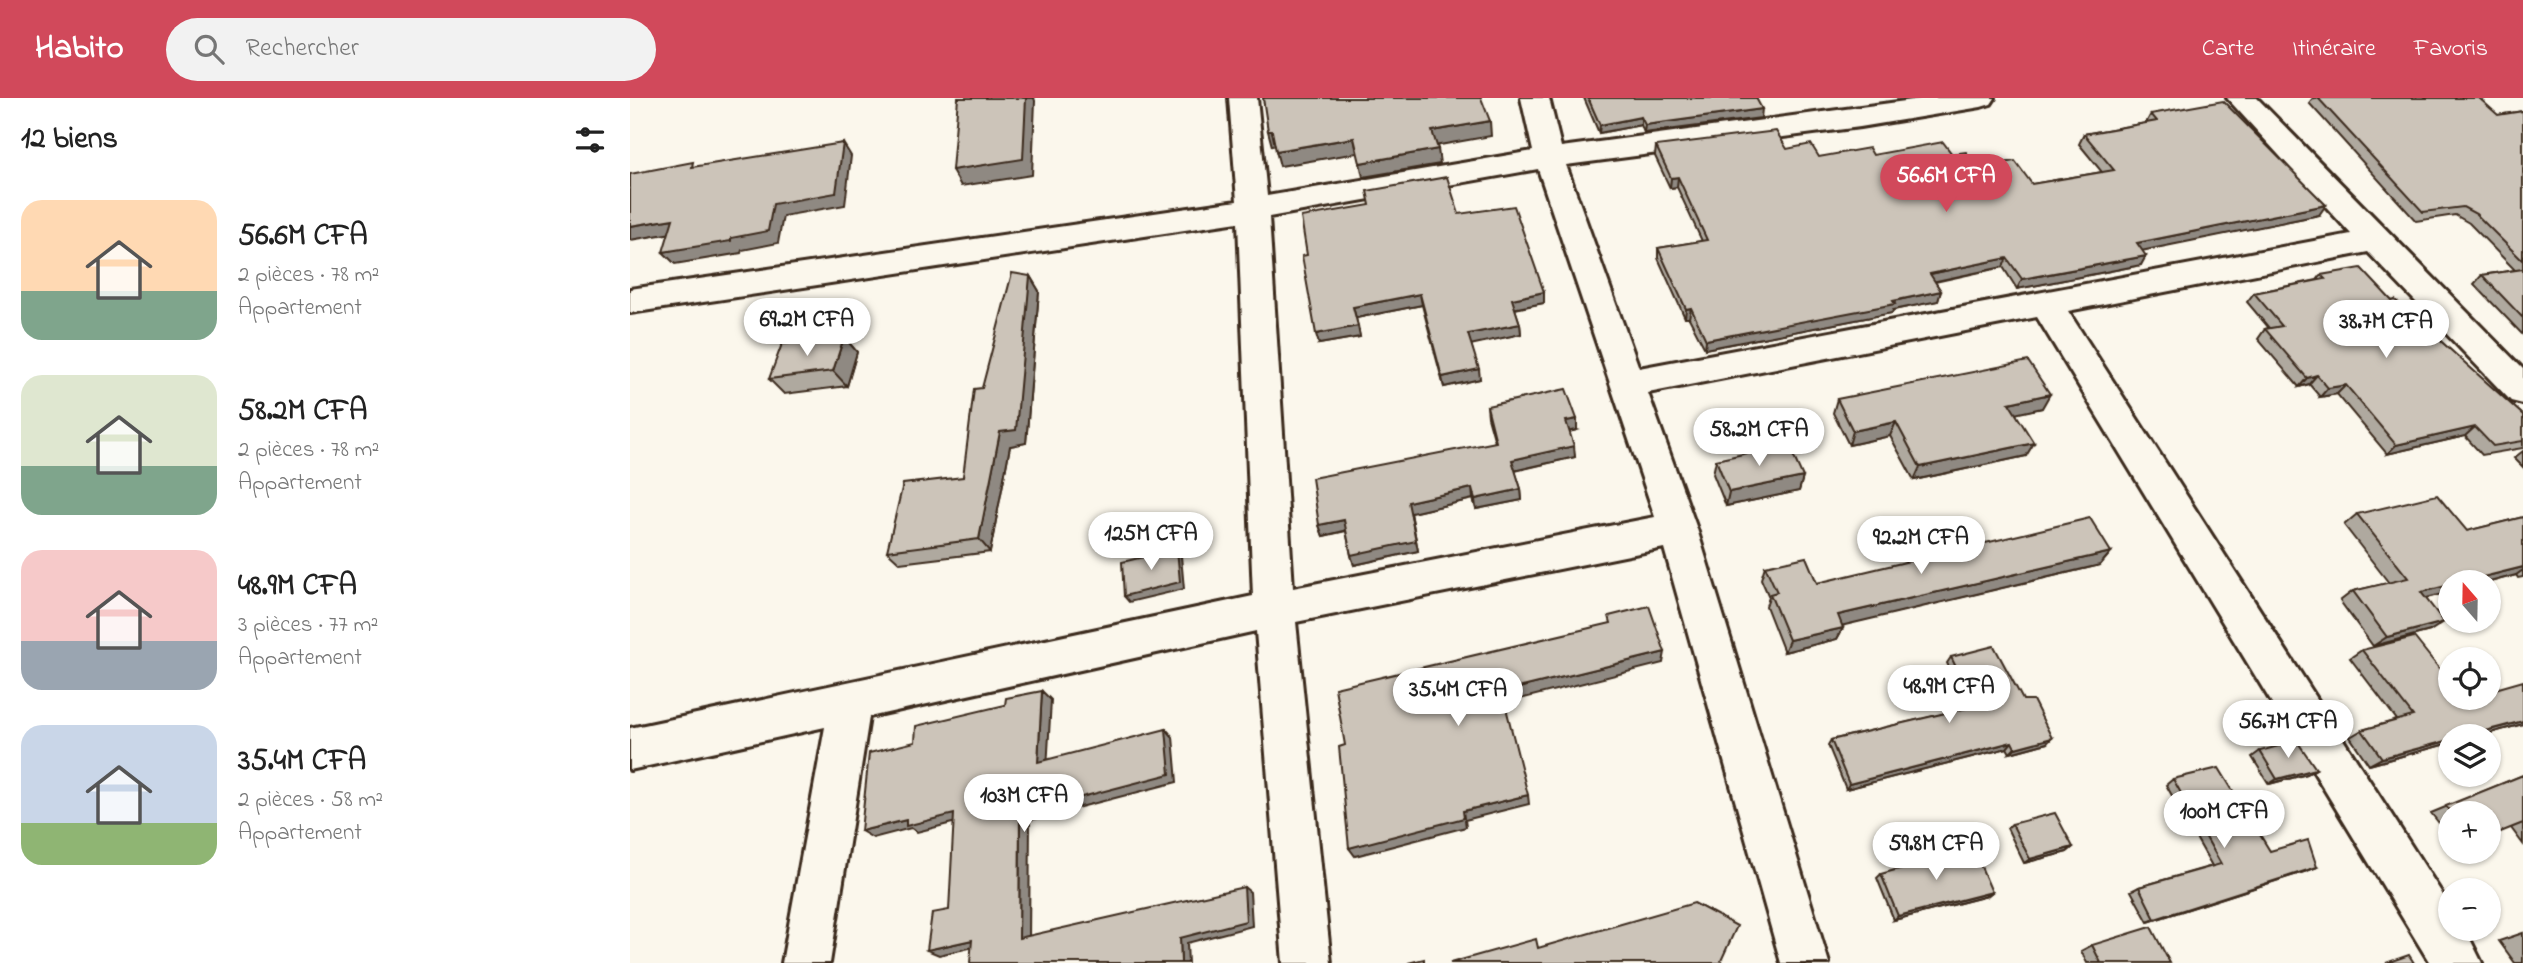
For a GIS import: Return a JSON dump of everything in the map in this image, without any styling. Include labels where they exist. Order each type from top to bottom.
[{"type":"street","points":[[1243,98],[1253,209],[1274,609],[1307,963]]},
{"type":"street","points":[[1535,98],[1549,158],[1678,529],[1805,963]]},
{"type":"street","points":[[630,301],[1253,209],[1853,108],[1981,98]]},
{"type":"street","points":[[2241,98],[2523,391]]},
{"type":"street","points":[[1626,384],[2375,240]]},
{"type":"street","points":[[2046,304],[2458,963]]},
{"type":"street","points":[[630,749],[1274,609],[1678,529]]},
{"type":"street","points":[[806,963],[851,699]]},
{"type":"building","points":[[958,98],[1026,98],[1023,159],[952,170]]},
{"type":"building","points":[[1263,98],[1481,98],[1490,121],[1432,131],[1438,149],[1360,163],[1354,138],[1276,151],[1272,131],[1268,131]]},
{"type":"building","points":[[1588,98],[1756,98],[1762,109],[1645,125],[1641,117],[1600,125]]},
{"type":"building","points":[[2318,98],[2479,98],[2498,115],[2523,111],[2523,261],[2476,214],[2463,207],[2423,212]]},
{"type":"building","points":[[2223,101],[2326,205],[2137,243],[2146,256],[2022,279],[2007,258],[1930,274],[1941,291],[1893,301],[1895,304],[1706,340],[1691,308],[1686,309],[1658,248],[1707,240],[1678,177],[1671,178],[1656,146],[1776,131],[1787,149],[1811,144],[1819,157],[1869,148],[1873,155],[1943,142],[1952,154],[1966,152],[1977,167],[2015,161],[2032,184],[2114,170],[2084,134],[2157,121],[2151,114]]},
{"type":"building","points":[[843,143],[836,193],[773,204],[768,231],[731,238],[731,241],[663,252],[673,219],[630,226],[630,174],[693,162],[692,167]]},
{"type":"building","points":[[1447,177],[1459,214],[1514,206],[1544,292],[1512,299],[1520,324],[1468,334],[1479,369],[1442,377],[1420,294],[1353,307],[1358,326],[1316,334],[1302,256],[1307,255],[1301,217],[1370,205],[1367,191]]},
{"type":"building","points":[[2361,268],[2392,301],[2395,300],[2523,415],[2523,441],[2493,446],[2475,427],[2396,445],[2346,385],[2328,388],[2317,375],[2307,378],[2265,329],[2282,326],[2254,293],[2325,279],[2321,275]]},
{"type":"building","points":[[2523,269],[2523,318],[2482,275]]},
{"type":"building","points":[[1012,273],[1030,276],[1016,430],[1000,432],[979,539],[887,551],[903,484],[963,477],[974,389],[982,388]]},
{"type":"building","points":[[844,337],[833,371],[769,379],[782,344]]},
{"type":"building","points":[[2028,361],[2050,394],[2009,403],[2034,443],[1920,467],[1896,422],[1853,431],[1837,399]]},
{"type":"building","points":[[1566,389],[1577,419],[1566,421],[1574,446],[1512,460],[1521,489],[1475,499],[1472,488],[1408,502],[1416,541],[1351,555],[1344,520],[1319,525],[1312,478],[1496,442],[1487,406]]},
{"type":"building","points":[[1788,444],[1803,477],[1729,492],[1716,460]]},
{"type":"building","points":[[2437,495],[2467,531],[2523,517],[2523,567],[2501,572],[2501,570],[2438,570],[2438,588],[2421,592],[2438,614],[2438,624],[2387,637],[2353,591],[2408,578],[2357,514]]},
{"type":"building","points":[[2090,518],[2111,552],[1838,615],[1843,628],[1789,640],[1770,594],[1777,592],[1765,566],[1806,557],[1817,583]]},
{"type":"building","points":[[1177,549],[1180,582],[1124,596],[1122,562]]},
{"type":"building","points":[[1649,606],[1665,652],[1502,692],[1528,795],[1463,811],[1464,818],[1349,848],[1339,747],[1345,745],[1335,688],[1611,623],[1609,616]]},
{"type":"building","points":[[2414,637],[2438,667],[2438,710],[2501,710],[2501,687],[2523,681],[2523,721],[2501,727],[2501,724],[2438,724],[2438,743],[2382,758],[2362,730],[2413,716],[2362,650]]},
{"type":"building","points":[[1994,646],[2023,700],[2033,700],[2052,738],[2015,748],[2012,742],[1849,784],[1831,740],[1975,706],[1951,657]]},
{"type":"building","points":[[1042,691],[1038,762],[1166,729],[1170,774],[1020,813],[1019,938],[1244,887],[1246,921],[1180,938],[1181,963],[970,963],[972,940],[927,950],[932,913],[949,910],[954,814],[906,826],[906,820],[861,831],[869,753],[915,742],[916,726],[1005,705],[1006,698]]},
{"type":"building","points":[[2297,741],[2316,769],[2277,779],[2260,751]]},
{"type":"building","points":[[2219,768],[2270,851],[2308,840],[2317,867],[2155,919],[2139,887],[2221,864],[2173,779]]},
{"type":"building","points":[[2523,775],[2523,823],[2501,832],[2501,801],[2458,801],[2493,787],[2501,787],[2501,784]]},
{"type":"building","points":[[2055,813],[2073,847],[2030,859],[2012,824]]},
{"type":"building","points":[[1973,848],[1992,892],[1898,916],[1881,874]]},
{"type":"building","points":[[1694,903],[1737,926],[1720,963],[1450,963],[1536,939],[1538,948]]},
{"type":"building","points":[[2151,927],[2170,963],[2101,963],[2092,945]]},
{"type":"building","points":[[2409,955],[2414,963],[2386,963]]},
{"type":"building","points":[[1424,959],[1424,963],[1408,963]]}]
